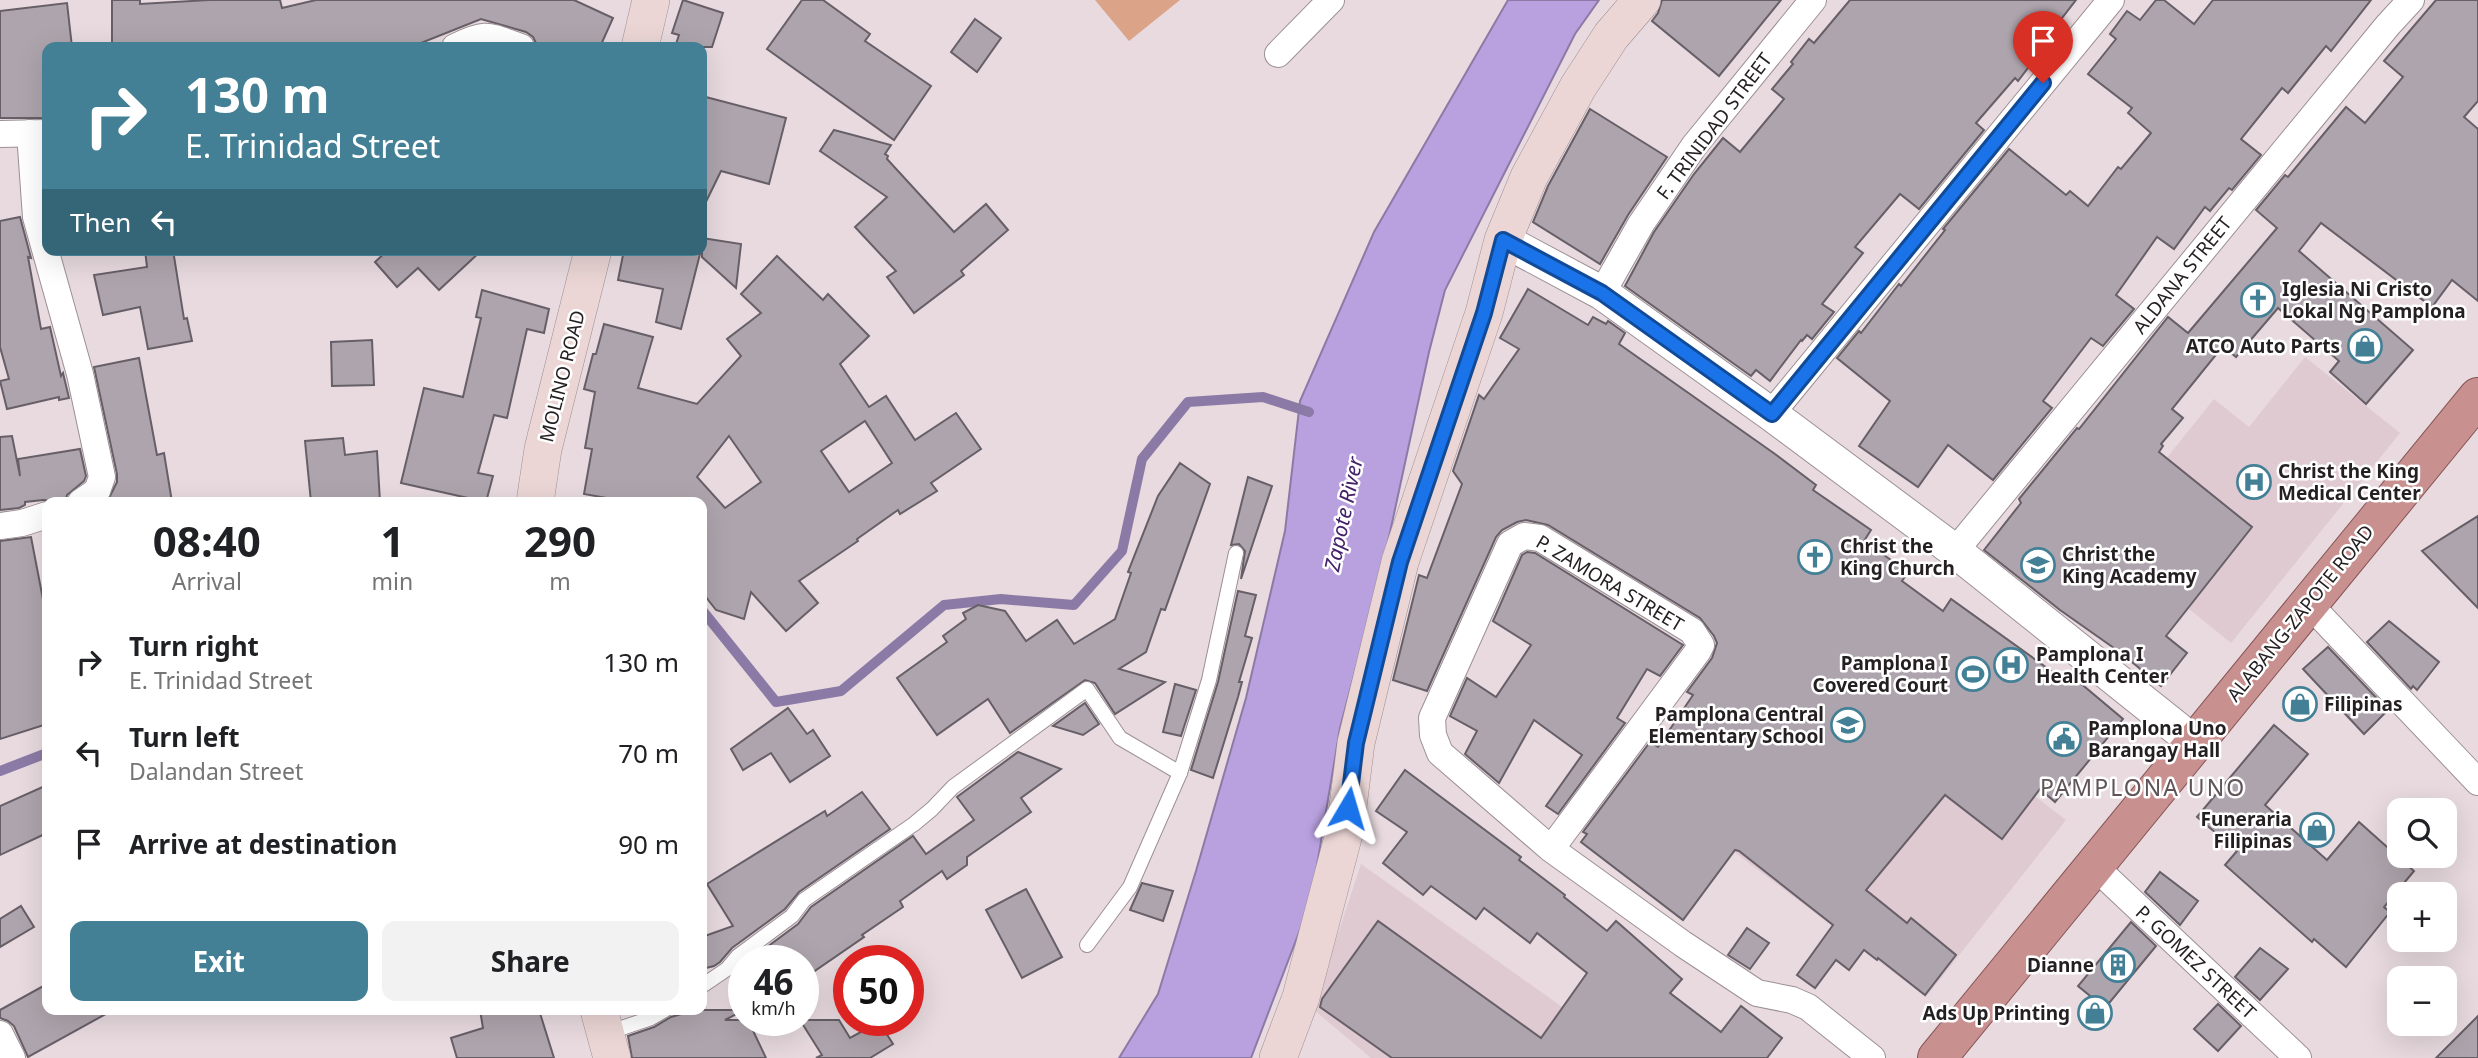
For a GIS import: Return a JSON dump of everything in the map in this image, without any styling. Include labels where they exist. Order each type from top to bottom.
[{"type":"highway","name":"ALABANG-ZAPOTE ROAD","points":[[1937,1058],[2478,397]]},
{"type":"main road","points":[[641,42],[651,0]]},
{"type":"main road","points":[[1279,1058],[1301,997],[1345,830],[1356,743],[1400,562],[1484,313],[1503,240],[1529,177],[1578,87],[1611,36],[1642,0]]},
{"type":"main road","name":"MOLINO ROAD","points":[[536,497],[543,449],[591,256]]},
{"type":"street","points":[[1278,54],[1331,0]]},
{"type":"street","name":"F. TRINIDAD STREET","points":[[1602,293],[1641,224],[1694,146],[1812,0]]},
{"type":"street","points":[[1772,414],[2111,0]]},
{"type":"street","name":"ALDANA STREET","points":[[1955,551],[2411,0]]},
{"type":"street","points":[[465,42],[486,35],[507,42]]},
{"type":"street","points":[[0,134],[39,133],[36,217],[42,238]]},
{"type":"street","points":[[1503,240],[1602,293],[1772,414],[1955,551],[2194,742]]},
{"type":"street","points":[[47,256],[80,374],[102,477],[97,491],[88,497]]},
{"type":"street","points":[[0,526],[42,517]]},
{"type":"street","name":"P. ZAMORA STREET","points":[[1551,849],[1700,645],[1692,631],[1540,538],[1524,536],[1510,544],[1432,718],[1435,744],[1447,761],[1551,849],[1682,944],[1747,988],[1808,1007],[1872,1058]]},
{"type":"street","points":[[2308,603],[2478,782]]},
{"type":"street","name":"P. GOMEZ STREET","points":[[2094,865],[2298,1058]]},
{"type":"street","points":[[0,1034],[12,1058]]},
{"type":"lane","points":[[1087,946],[1130,887],[1180,773],[1209,680],[1236,553]]},
{"type":"lane","points":[[707,983],[727,970],[738,956],[792,915],[804,901],[914,824],[953,787],[1087,689],[1121,738],[1180,773]]},
{"type":"lane","points":[[607,1043],[656,1015]]},
{"type":"shaded area","points":[[1095,0],[1180,0],[1129,41]]},
{"type":"shaded area","name":"Christ the King Medical Center","points":[[2305,357],[2400,433],[2231,643],[2116,550],[2108,531],[2214,399],[2249,427]]},
{"type":"shaded area","name":"Pamplona Central Elementary School","points":[[1822,634],[2066,820],[1926,997],[1688,817]]},
{"type":"shaded area","points":[[1361,864],[1634,1058],[1371,1058],[1313,1009]]},
{"type":"water","name":"Zapote River","points":[[1508,0],[1599,0],[1575,34],[1445,290],[1381,574],[1340,728],[1311,901],[1251,1058],[1119,1058],[1158,994],[1246,698],[1285,531],[1300,401],[1374,232]]},
{"type":"building","points":[[112,0],[140,0],[140,4],[280,0],[282,8],[316,0],[574,0],[613,18],[602,42],[536,42],[526,32],[481,19],[424,42],[112,42]]},
{"type":"building","points":[[683,0],[723,13],[712,47],[707,47],[707,42],[677,42],[679,35],[672,33]]},
{"type":"building","points":[[802,0],[823,0],[870,34],[865,41],[931,86],[894,140],[767,49]]},
{"type":"building","points":[[1662,0],[1781,0],[1719,76],[1652,21]]},
{"type":"building","points":[[1850,0],[2076,0],[2031,58],[2034,60],[2018,81],[2015,78],[1976,123],[1984,130],[1919,209],[1900,194],[1855,247],[1863,253],[1822,304],[1834,312],[1812,339],[1807,335],[1801,340],[1770,381],[1756,370],[1751,376],[1625,286],[1654,232],[1694,174],[1723,138],[1740,152],[1784,99],[1772,89],[1793,64],[1791,62],[1809,39],[1814,43]]},
{"type":"building","points":[[2156,0],[2164,0],[2194,24],[2213,0],[2371,0],[2331,51],[2326,46],[2288,93],[2282,88],[2241,139],[2261,155],[2232,190],[2229,188],[2210,211],[2205,207],[2174,249],[2157,237],[2116,295],[2134,309],[2103,346],[2091,338],[2043,401],[2052,408],[1993,480],[1948,445],[1918,487],[1859,446],[1890,401],[1837,358],[1859,331],[1861,333],[1899,284],[1901,286],[1945,230],[1943,229],[2009,149],[2066,195],[2070,191],[2088,206],[2118,167],[2121,169],[2151,133],[2128,113],[2132,108],[2088,74],[2116,39],[2110,34],[2127,11],[2140,20]]},
{"type":"building","points":[[2436,0],[2478,0],[2478,101],[2464,117],[2478,129],[2478,301],[2452,280],[2432,307],[2321,223],[2299,251],[2413,350],[2366,404],[2330,372],[2339,361],[2278,308],[2236,357],[2223,346],[2172,409],[2183,418],[2161,444],[2163,446],[2159,452],[2252,527],[2166,636],[2187,653],[2161,686],[1984,550],[2021,503],[2019,499],[2168,317],[2188,333],[2277,228],[2256,210],[2285,175],[2288,177],[2346,107],[2365,123],[2403,77],[2384,61]]},
{"type":"building","points":[[67,3],[71,42],[42,42],[42,118],[0,118],[0,11]]},
{"type":"building","points":[[975,19],[1001,38],[977,72],[951,52]]},
{"type":"building","points":[[707,97],[786,118],[769,184],[721,171],[707,200]]},
{"type":"building","points":[[1590,109],[1667,157],[1628,215],[1600,264],[1533,222],[1548,186]]},
{"type":"building","points":[[834,130],[891,145],[885,154],[887,159],[954,232],[986,204],[1008,230],[961,271],[964,275],[914,313],[887,277],[896,271],[855,227],[887,197],[820,151]]},
{"type":"building","points":[[20,217],[31,258],[28,257],[41,329],[50,327],[69,398],[59,400],[59,397],[7,409],[0,381],[9,379],[0,347],[0,221]]},
{"type":"building","points":[[707,239],[741,244],[736,288],[702,257],[707,256]]},
{"type":"building","points":[[146,256],[174,256],[184,319],[187,318],[192,341],[148,349],[140,307],[103,315],[94,275],[147,267]]},
{"type":"building","points":[[382,256],[476,256],[439,290],[418,268],[397,287],[375,262]]},
{"type":"building","points":[[623,256],[699,256],[681,329],[656,322],[663,289],[618,280]]},
{"type":"building","points":[[777,256],[823,300],[828,294],[869,336],[840,364],[869,407],[886,396],[915,440],[956,413],[981,449],[931,483],[937,491],[900,514],[898,510],[799,581],[818,603],[786,631],[751,592],[744,619],[716,610],[707,598],[707,497],[601,497],[584,494],[592,449],[585,448],[595,392],[584,389],[604,324],[653,337],[638,388],[697,404],[741,356],[727,339],[761,313],[741,294]],"holes":[[[865,421],[892,463],[849,492],[821,451]],[[729,436],[761,482],[725,508],[697,477]]]},
{"type":"building","points":[[1528,289],[1588,325],[1593,317],[1606,324],[1608,321],[1625,333],[1619,344],[1775,454],[1816,485],[1813,490],[1871,530],[1864,541],[1908,572],[1902,581],[1943,611],[1951,599],[2068,683],[2073,677],[2123,719],[2055,802],[2040,789],[2002,839],[1945,795],[1866,890],[1907,923],[1911,918],[1956,955],[1925,995],[1864,950],[1849,970],[1836,960],[1815,988],[1797,975],[1833,925],[1739,851],[1735,850],[1683,920],[1581,842],[1587,834],[1583,832],[1650,742],[1658,747],[1693,695],[1687,692],[1712,658],[1717,643],[1700,618],[1548,525],[1526,520],[1517,522],[1502,530],[1496,537],[1427,691],[1393,680],[1419,575],[1427,578],[1462,484],[1453,471],[1479,395],[1484,399],[1519,349],[1500,338]]},
{"type":"building","points":[[482,290],[549,309],[544,333],[527,329],[507,418],[494,415],[478,473],[493,476],[487,497],[464,497],[401,483],[424,388],[463,397],[481,318],[476,317]]},
{"type":"building","points":[[372,340],[374,385],[332,386],[331,342]]},
{"type":"building","points":[[139,358],[157,455],[164,453],[171,497],[110,497],[117,482],[117,474],[94,367]]},
{"type":"building","points":[[12,436],[20,476],[18,459],[80,449],[86,476],[84,481],[66,497],[42,497],[42,500],[25,502],[25,505],[19,508],[0,510],[0,437]]},
{"type":"building","points":[[343,438],[345,455],[377,451],[380,497],[311,497],[305,441]]},
{"type":"building","points":[[1180,463],[1210,484],[1165,610],[1161,609],[1146,652],[1119,669],[1165,682],[1115,714],[1095,683],[1085,680],[1010,733],[988,699],[937,735],[897,678],[947,642],[943,636],[966,619],[963,613],[978,605],[1005,611],[1026,641],[1057,620],[1074,644],[1115,619],[1131,573],[1128,572],[1158,496]]},
{"type":"building","points":[[1248,477],[1272,486],[1241,579],[1245,551],[1239,544],[1231,545]]},
{"type":"building","points":[[2478,516],[2478,608],[2422,551]]},
{"type":"building","points":[[31,537],[42,594],[42,726],[0,739],[0,541]]},
{"type":"building","points":[[1527,552],[1535,553],[1683,645],[1660,676],[1647,669],[1617,718],[1625,723],[1558,814],[1546,806],[1582,755],[1534,720],[1499,783],[1465,754],[1477,731],[1450,716],[1467,678],[1496,697],[1531,645],[1493,621],[1522,555]]},
{"type":"building","points":[[1238,591],[1256,595],[1245,636],[1252,638],[1239,682],[1242,682],[1238,697],[1213,778],[1191,770],[1218,682]]},
{"type":"building","points":[[2389,621],[2439,662],[2417,690],[2413,686],[2411,689],[2367,642]]},
{"type":"building","points":[[2328,647],[2388,710],[2364,734],[2303,669]]},
{"type":"building","points":[[1175,684],[1196,690],[1181,736],[1163,732]]},
{"type":"building","points":[[1085,703],[1099,724],[1083,735],[1053,726]]},
{"type":"building","points":[[788,708],[807,734],[813,730],[830,756],[790,782],[771,753],[743,770],[731,749]]},
{"type":"building","points":[[2274,725],[2308,754],[2265,805],[2327,860],[2359,822],[2387,847],[2387,868],[2411,868],[2414,871],[2405,882],[2387,882],[2387,903],[2384,907],[2387,916],[2346,967],[2314,939],[2312,942],[2225,865],[2237,851],[2197,817]]},
{"type":"building","points":[[1018,752],[1061,769],[1021,798],[1031,812],[967,857],[967,865],[947,879],[942,871],[900,901],[903,907],[862,935],[864,937],[852,945],[833,945],[833,958],[819,968],[819,945],[770,945],[798,924],[811,907],[913,836],[926,854],[974,820],[957,797]]},
{"type":"building","points":[[1405,770],[1521,857],[1519,860],[1607,931],[1616,921],[1682,979],[1670,993],[1721,1032],[1741,1006],[1782,1038],[1767,1058],[1392,1058],[1320,1007],[1322,999],[1378,921],[1541,1038],[1587,973],[1537,933],[1530,943],[1484,908],[1476,919],[1431,886],[1423,895],[1383,863],[1407,832],[1376,811]]},
{"type":"building","points":[[42,787],[42,835],[0,855],[0,806]]},
{"type":"building","points":[[862,792],[890,829],[799,892],[785,909],[736,945],[728,945],[728,953],[720,962],[707,968],[707,935],[733,926],[707,884],[825,811],[827,816]]},
{"type":"building","points":[[2160,872],[2198,901],[2180,925],[2145,892]]},
{"type":"building","points":[[1142,883],[1173,891],[1163,921],[1130,910]]},
{"type":"building","points":[[1026,889],[1062,957],[1022,978],[986,910]]},
{"type":"building","points":[[21,906],[34,927],[0,947],[0,919]]},
{"type":"building","name":"Dianne","points":[[2131,922],[2156,946],[2105,1008],[2078,986]]},
{"type":"building","points":[[1747,928],[1769,943],[1750,969],[1728,955]]},
{"type":"building","points":[[2260,948],[2288,969],[2260,1000],[2235,977]]},
{"type":"building","points":[[42,987],[42,1015],[104,1015],[28,1057],[14,1026],[0,1018],[0,1010]]},
{"type":"building","points":[[2218,1004],[2241,1026],[2218,1051],[2194,1029]]},
{"type":"building","points":[[707,1010],[728,1010],[728,1018],[725,1020],[728,1020],[728,1036],[756,1036],[766,1058],[632,1058],[628,1036],[678,1015],[707,1015]]},
{"type":"building","points":[[481,1015],[541,1015],[554,1058],[457,1058],[451,1038],[483,1028]]},
{"type":"building","points":[[2478,1016],[2478,1058],[2436,1058]]},
{"type":"building","points":[[819,1020],[833,1020],[833,1036],[888,1036],[893,1044],[870,1058],[816,1058],[822,1055],[810,1036],[819,1036]]},
{"type":"waterway","points":[[707,616],[776,702],[841,691],[944,605],[1001,599],[1074,605],[1122,551],[1142,459],[1188,402],[1263,397],[1309,412]]},
{"type":"waterway","points":[[0,771],[42,755]]},
{"type":"place","name":"Iglesia Ni Cristo Lokal Ng Pamplona","points":[[2258,300]]},
{"type":"place","name":"ATCO Auto Parts","points":[[2365,346]]},
{"type":"place","name":"Christ the King Medical Center","points":[[2254,482]]},
{"type":"place","name":"Christ the King Church","points":[[1815,557]]},
{"type":"place","name":"Christ the King Academy","points":[[2038,565]]},
{"type":"place","name":"Pamplona I Health Center","points":[[2011,665]]},
{"type":"place","name":"Pamplona I Covered Court","points":[[1973,674]]},
{"type":"place","name":"Filipinas","points":[[2300,704]]},
{"type":"place","name":"Pamplona Central Elementary School","points":[[1848,725]]},
{"type":"place","name":"Pamplona Uno Barangay Hall","points":[[2064,739]]},
{"type":"place","name":"Funeraria Filipinas","points":[[2317,830]]},
{"type":"place","name":"Dianne","points":[[2118,965]]},
{"type":"place","name":"Ads Up Printing","points":[[2095,1013]]},
{"type":"district","name":"PAMPLONA UNO","points":[[2143,787]]},
{"type":"route","points":[[1348,808],[1356,743],[1400,562],[1484,313],[1503,240],[1584,281],[1772,414],[2043,83]]}]
